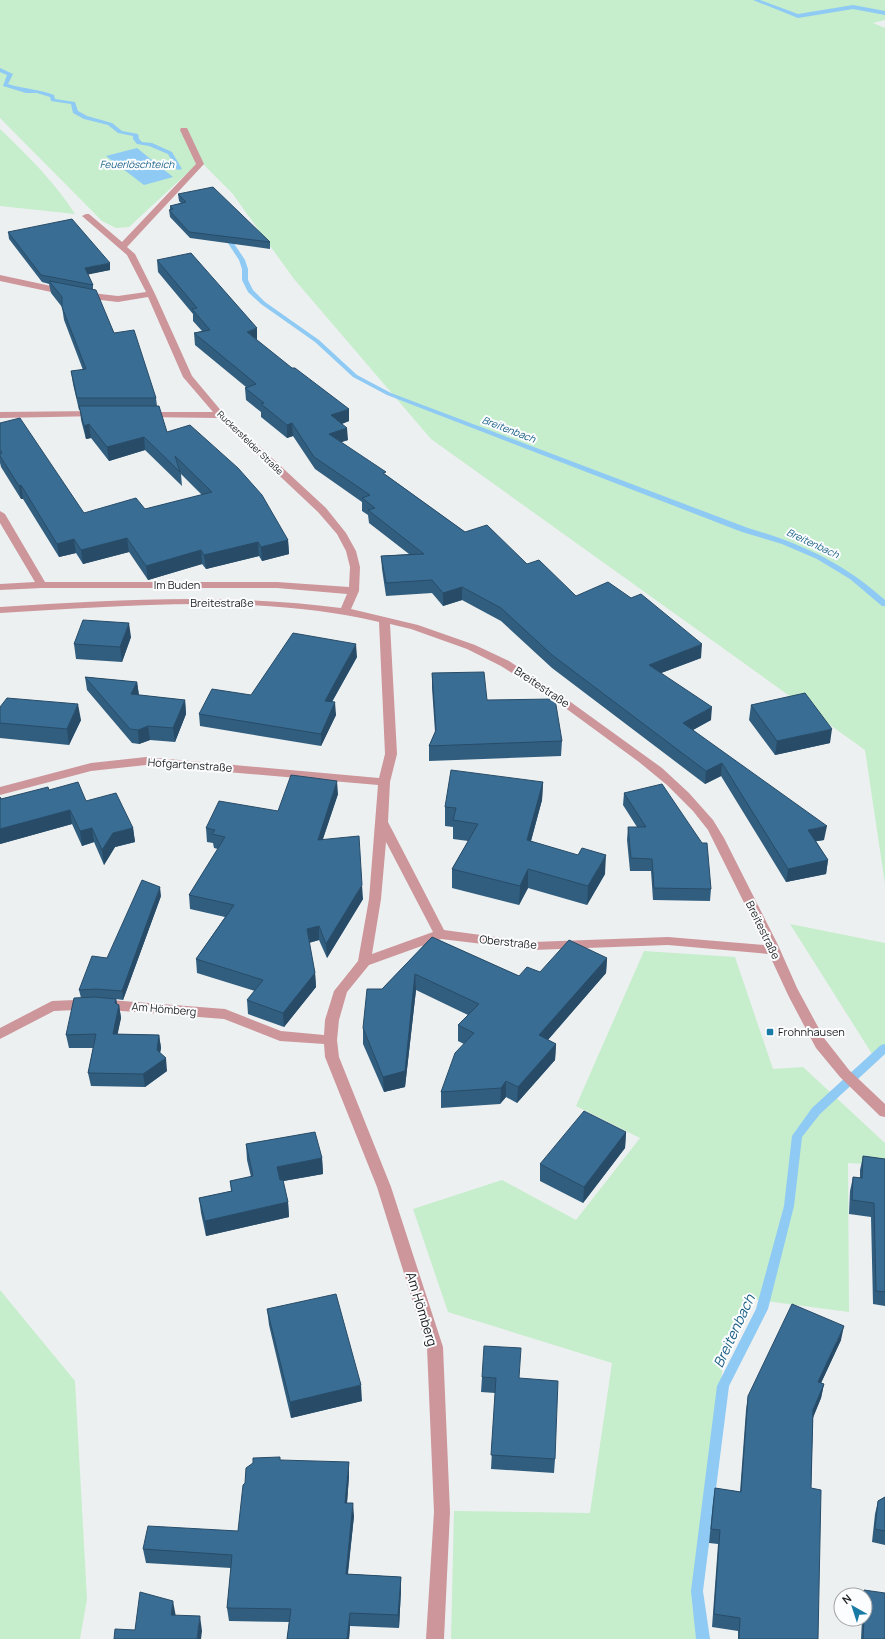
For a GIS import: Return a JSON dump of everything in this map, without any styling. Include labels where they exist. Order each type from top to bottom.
[{"type":"street","points":[[123,246],[200,164],[184,130]]},
{"type":"street","name":"Ruckersfelder Straße","points":[[86,216],[131,254],[151,294],[188,377],[220,415],[322,510],[341,533],[351,551],[355,567],[354,591],[344,612]]},
{"type":"street","points":[[0,278],[93,297],[118,299],[151,294]]},
{"type":"street","points":[[0,415],[104,414]]},
{"type":"street","points":[[134,414],[220,415]]},
{"type":"street","points":[[0,514],[42,584]]},
{"type":"street","name":"Im Buden","points":[[0,587],[42,584],[277,585],[354,591]]},
{"type":"street","name":"Breitestraße","points":[[0,610],[152,603],[275,603],[344,612],[425,630],[472,647],[511,666],[542,685],[657,771],[688,798],[710,824],[773,950],[798,1004],[822,1047],[864,1094],[885,1112]]},
{"type":"street","points":[[364,962],[375,899],[384,782],[391,754],[384,620]]},
{"type":"street","name":"Hofgartenstraße","points":[[0,791],[91,767],[146,761],[384,782]]},
{"type":"street","points":[[364,962],[440,934],[382,822]]},
{"type":"street","name":"Oberstraße","points":[[440,934],[533,946],[668,941],[773,950]]},
{"type":"street","name":"Am Hömberg","points":[[364,962],[341,991],[332,1020],[330,1040],[332,1056],[384,1187],[435,1347],[442,1512],[435,1639]]},
{"type":"street","name":"Am Hömberg","points":[[0,1034],[52,1006],[97,1004],[225,1014],[280,1036],[330,1040]]},
{"type":"green space","points":[[0,0],[885,0],[885,20],[873,23],[885,28],[885,884],[865,750],[431,439],[294,279],[232,193],[204,165],[186,130],[196,165],[129,227],[116,228],[102,221],[0,118]]},
{"type":"green space","points":[[0,129],[50,180],[75,214],[0,206]]},
{"type":"green space","points":[[790,924],[885,943],[885,1048],[874,1057]]},
{"type":"green space","points":[[644,951],[735,957],[773,1069],[803,1067],[885,1143],[885,1165],[848,1163],[849,1312],[750,1299],[725,1351],[693,1583],[696,1639],[451,1639],[454,1511],[590,1513],[612,1363],[448,1312],[413,1209],[502,1180],[576,1220],[640,1138],[576,1106]]},
{"type":"green space","points":[[0,1290],[75,1381],[87,1599],[80,1639],[0,1639]]},
{"type":"water","name":"Feuerlöschteich","points":[[137,148],[173,177],[144,185],[106,156]]},
{"type":"building","points":[[213,187],[270,242],[189,232],[169,210],[173,209],[170,206],[186,202],[178,194]]},
{"type":"building","points":[[72,219],[110,263],[85,268],[93,285],[41,275],[8,232]]},
{"type":"building","points":[[191,253],[257,328],[247,332],[292,368],[295,368],[349,409],[331,415],[347,428],[329,434],[386,472],[383,473],[465,532],[487,525],[527,564],[539,560],[576,596],[608,582],[631,598],[641,594],[702,644],[649,665],[712,707],[683,723],[827,826],[808,830],[828,860],[788,869],[722,763],[706,771],[552,655],[501,608],[462,587],[443,593],[432,580],[386,583],[381,556],[424,554],[368,510],[375,508],[362,498],[370,495],[314,457],[292,423],[287,425],[261,404],[264,403],[245,388],[256,384],[194,333],[210,330],[192,309],[197,308],[157,260]]},
{"type":"building","points":[[49,281],[96,290],[114,333],[134,330],[156,398],[77,398],[71,371],[86,369],[62,307],[62,297]]},
{"type":"building","points":[[79,406],[159,406],[167,432],[190,425],[238,468],[262,495],[288,540],[261,547],[258,542],[204,555],[201,550],[146,566],[127,538],[81,550],[74,539],[57,544],[21,485],[19,486],[0,456],[2,453],[0,450],[0,423],[20,418],[84,513],[136,498],[145,509],[212,492],[175,456],[180,472],[144,437],[107,447],[89,424],[84,426]]},
{"type":"building","points":[[83,620],[129,623],[120,647],[74,644]]},
{"type":"building","points":[[293,633],[356,644],[325,701],[335,702],[321,734],[199,714],[212,689],[251,695]]},
{"type":"building","points":[[484,672],[487,700],[555,699],[562,741],[429,746],[436,730],[432,673]]},
{"type":"building","points":[[85,677],[137,682],[131,694],[185,700],[173,728],[148,726],[138,730],[130,729]]},
{"type":"building","points":[[805,693],[832,729],[777,741],[751,705]]},
{"type":"building","points":[[7,698],[78,704],[67,729],[0,723],[0,707]]},
{"type":"building","points":[[451,770],[543,782],[527,840],[578,855],[582,848],[606,855],[588,886],[528,869],[520,886],[452,869],[478,824],[453,820],[456,808],[445,807]]},
{"type":"building","points":[[291,775],[337,781],[318,840],[359,836],[362,885],[326,944],[319,926],[307,929],[315,973],[283,1013],[247,1000],[263,980],[196,959],[234,905],[189,895],[225,837],[212,834],[215,830],[206,828],[219,801],[278,811]]},
{"type":"building","points":[[78,782],[86,801],[116,793],[133,828],[113,833],[102,850],[92,828],[80,831],[70,810],[0,829],[0,797],[1,799],[48,787],[49,790]]},
{"type":"building","points":[[662,784],[702,843],[707,843],[711,889],[654,888],[652,859],[631,858],[628,827],[646,827],[624,793]]},
{"type":"building","points":[[142,880],[160,887],[122,991],[96,989],[79,990],[92,956],[107,958]]},
{"type":"building","points":[[432,937],[519,976],[527,967],[540,972],[569,940],[607,958],[539,1035],[556,1044],[518,1087],[506,1081],[501,1088],[441,1092],[455,1053],[474,1033],[458,1025],[479,1004],[415,974],[405,1071],[383,1077],[363,1028],[367,989],[382,989]]},
{"type":"building","points":[[95,997],[116,999],[115,1003],[119,1005],[113,1034],[159,1035],[157,1050],[166,1058],[143,1074],[88,1073],[96,1034],[66,1035],[74,998]]},
{"type":"building","points":[[584,1111],[626,1132],[584,1187],[540,1164]]},
{"type":"building","points":[[315,1132],[322,1158],[277,1167],[280,1180],[283,1180],[288,1202],[205,1221],[199,1198],[232,1191],[230,1181],[253,1176],[246,1144]]},
{"type":"building","points":[[863,1156],[885,1159],[885,1292],[876,1291],[874,1203],[852,1200],[853,1177],[862,1178]]},
{"type":"building","points":[[336,1294],[361,1385],[290,1402],[267,1309]]},
{"type":"building","points":[[792,1304],[844,1326],[818,1382],[824,1384],[813,1410],[811,1488],[821,1490],[818,1639],[739,1639],[740,1618],[714,1614],[720,1530],[711,1529],[715,1488],[741,1492],[748,1396]]},
{"type":"building","points":[[484,1346],[521,1348],[519,1378],[558,1381],[555,1459],[491,1455],[496,1378],[482,1377]]},
{"type":"building","points":[[280,1457],[280,1460],[349,1462],[345,1503],[353,1503],[346,1574],[401,1577],[398,1615],[350,1613],[347,1639],[287,1639],[291,1609],[227,1608],[232,1555],[143,1549],[148,1526],[238,1531],[246,1468],[253,1463],[253,1458]]},
{"type":"building","points":[[885,1497],[885,1531],[875,1529],[878,1501]]},
{"type":"building","points":[[873,1591],[885,1593],[885,1639],[863,1639],[864,1627],[873,1627]]},
{"type":"building","points":[[140,1592],[173,1601],[171,1615],[200,1616],[197,1639],[114,1639],[115,1629],[135,1630]]},
{"type":"waterway","points":[[755,0],[798,16],[853,7],[885,13]]},
{"type":"waterway","name":"Breitenbach","points":[[0,70],[10,74],[5,85],[26,91],[38,91],[52,96],[53,100],[73,103],[75,112],[86,118],[110,124],[117,128],[120,132],[136,135],[136,139],[139,142]]},
{"type":"waterway","name":"Breitenbach","points":[[139,143],[150,144],[170,153],[179,169]]},
{"type":"waterway","name":"Breitenbach","points":[[225,234],[242,260],[245,269],[245,280],[250,291],[263,303],[317,341],[355,376],[389,394],[745,530],[803,550],[853,577],[885,604]]},
{"type":"waterway","name":"Breitenbach","points":[[703,1639],[697,1591],[723,1386],[762,1309],[789,1206],[797,1136],[816,1111],[885,1048]]},
{"type":"place","name":"Frohnhausen","points":[[770,1032]]}]
